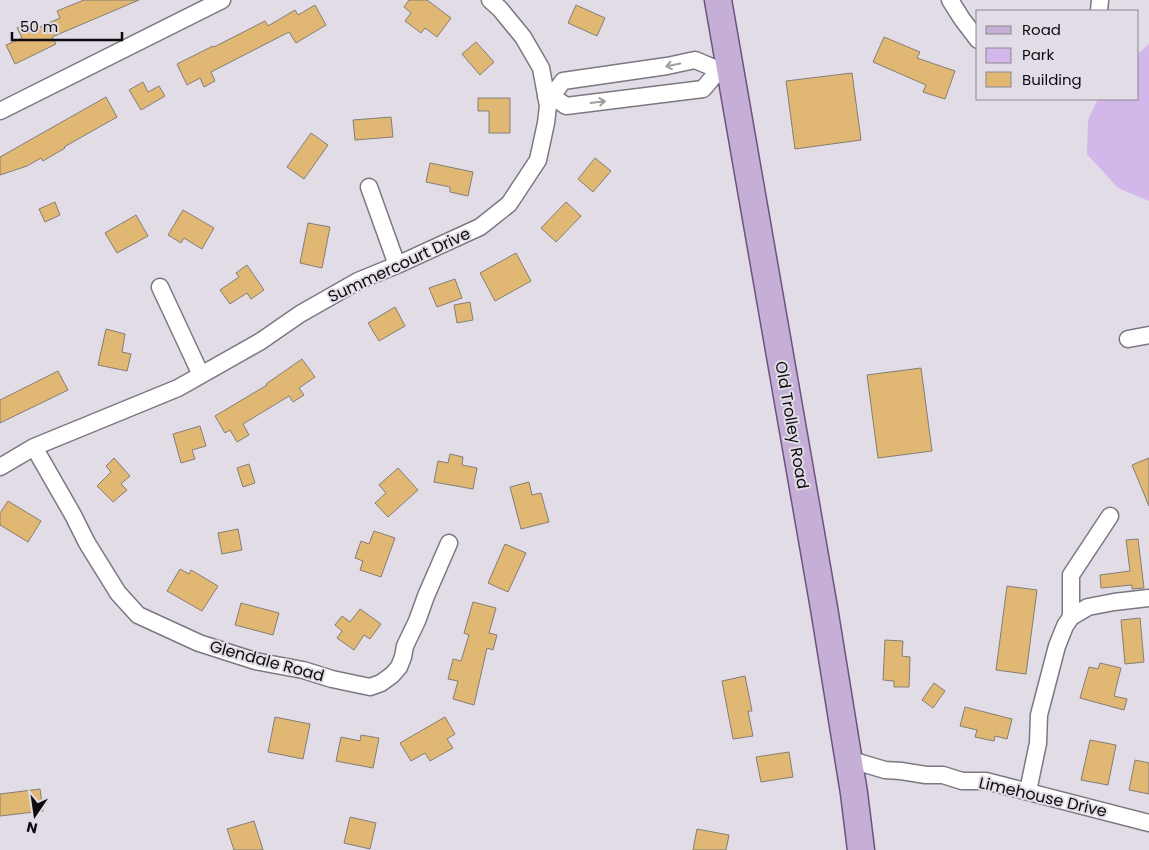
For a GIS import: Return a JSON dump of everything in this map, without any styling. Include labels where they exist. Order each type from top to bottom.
[{"type":"main road","name":"Old Trolley Road","points":[[718,0],[724,69],[824,608],[854,793],[861,850]]},
{"type":"street","points":[[0,111],[222,0]]},
{"type":"street","name":"Summercourt Drive","points":[[0,467],[34,447],[178,388],[261,341],[300,314],[358,281],[480,227],[509,204],[538,160],[546,123],[549,96],[541,68],[523,38],[500,9],[490,0]]},
{"type":"street","points":[[950,0],[976,37]]},
{"type":"street","points":[[696,60],[724,69],[702,89],[566,106],[549,96],[563,81],[696,60]]},
{"type":"street","points":[[369,187],[397,265]]},
{"type":"street","points":[[160,287],[201,375]]},
{"type":"street","points":[[1128,339],[1149,335]]},
{"type":"street","name":"Glendale Road","points":[[34,447],[87,543],[118,593],[138,615],[199,643],[256,661],[303,670],[332,679],[370,687],[381,683],[399,667],[405,646],[449,543]]},
{"type":"street","points":[[1071,617],[1070,576],[1110,516]]},
{"type":"street","points":[[1028,791],[1038,743],[1039,715],[1057,646],[1065,626],[1071,617],[1088,607],[1149,598]]},
{"type":"street","name":"Limehouse Drive","points":[[848,758],[885,770],[943,775],[962,781],[986,780],[1149,823]]},
{"type":"green space","points":[[1149,44],[1149,201],[1118,188],[1087,154],[1088,120],[1098,100],[1139,100],[1139,53]]},
{"type":"building","points":[[84,0],[139,0],[52,37],[56,44],[15,64],[6,45],[22,38],[17,28],[35,20],[38,28],[60,18],[57,11]]},
{"type":"building","points":[[409,0],[427,0],[451,18],[437,37],[425,28],[421,33],[405,21],[411,13],[404,7]]},
{"type":"building","points":[[315,5],[326,25],[296,43],[289,32],[211,72],[215,81],[204,87],[200,78],[187,85],[177,64],[265,21],[268,26],[295,10],[298,15]]},
{"type":"building","points":[[576,5],[605,18],[597,36],[568,23]]},
{"type":"building","points":[[884,37],[920,52],[917,58],[955,71],[945,99],[923,92],[926,85],[873,62]]},
{"type":"building","points":[[476,42],[494,62],[480,75],[462,54]]},
{"type":"building","points":[[852,73],[861,140],[795,149],[786,81]]},
{"type":"building","points":[[143,82],[148,92],[159,86],[165,96],[141,110],[129,90]]},
{"type":"building","points":[[106,97],[117,117],[43,161],[41,158],[27,166],[0,175],[0,157]]},
{"type":"building","points":[[478,98],[510,98],[510,133],[489,133],[489,111],[478,111]]},
{"type":"building","points":[[391,117],[393,137],[355,140],[353,120]]},
{"type":"building","points":[[311,133],[328,145],[304,179],[287,167]]},
{"type":"building","points":[[595,158],[611,171],[593,192],[578,179]]},
{"type":"building","points":[[430,163],[473,172],[468,196],[450,192],[450,187],[426,182]]},
{"type":"building","points":[[55,202],[60,215],[45,222],[39,209]]},
{"type":"building","points":[[566,202],[581,216],[556,242],[541,228]]},
{"type":"building","points":[[183,210],[214,228],[202,249],[184,238],[181,243],[168,235]]},
{"type":"building","points":[[136,215],[148,236],[117,253],[105,233]]},
{"type":"building","points":[[308,223],[330,227],[322,268],[300,263]]},
{"type":"building","points":[[516,253],[531,281],[495,301],[480,273]]},
{"type":"building","points":[[247,265],[264,290],[251,299],[247,293],[230,304],[220,290],[239,277],[236,273]]},
{"type":"building","points":[[455,279],[462,298],[437,307],[429,288]]},
{"type":"building","points":[[470,302],[473,320],[457,323],[454,305]]},
{"type":"building","points":[[395,307],[405,326],[379,341],[368,323]]},
{"type":"building","points":[[106,329],[125,334],[122,352],[131,354],[127,371],[98,365]]},
{"type":"building","points":[[302,359],[315,377],[299,388],[304,395],[293,402],[289,396],[243,424],[249,435],[237,442],[230,430],[225,433],[215,416],[267,385]]},
{"type":"building","points":[[921,368],[932,451],[878,458],[867,375]]},
{"type":"building","points":[[58,371],[68,390],[0,423],[0,400]]},
{"type":"building","points":[[200,426],[206,446],[192,450],[195,459],[181,463],[173,434]]},
{"type":"building","points":[[450,454],[463,457],[462,465],[477,468],[473,489],[434,482],[438,461],[448,463]]},
{"type":"building","points":[[114,458],[130,476],[121,484],[127,490],[113,502],[97,486],[111,472],[106,466]]},
{"type":"building","points":[[1149,458],[1149,506],[1132,465]]},
{"type":"building","points":[[249,464],[255,483],[243,487],[237,468]]},
{"type":"building","points":[[398,468],[418,490],[388,517],[375,503],[386,493],[379,485]]},
{"type":"building","points":[[529,482],[532,495],[541,493],[549,522],[521,529],[510,487]]},
{"type":"building","points":[[8,501],[41,521],[28,542],[0,525],[0,513]]},
{"type":"building","points":[[238,529],[242,550],[222,554],[218,533]]},
{"type":"building","points":[[374,531],[395,538],[381,577],[360,570],[363,561],[355,558],[361,541],[369,544]]},
{"type":"building","points":[[1138,539],[1144,588],[1132,589],[1132,585],[1101,588],[1100,575],[1130,571],[1126,540]]},
{"type":"building","points":[[505,544],[526,553],[508,592],[488,583]]},
{"type":"building","points":[[180,569],[189,574],[191,570],[218,586],[202,611],[167,591]]},
{"type":"building","points":[[1007,586],[1037,590],[1026,674],[996,670]]},
{"type":"building","points":[[473,602],[496,608],[489,633],[497,635],[493,650],[487,648],[474,705],[453,699],[458,681],[448,679],[453,659],[461,661],[469,635],[464,633]]},
{"type":"building","points":[[241,603],[279,613],[273,635],[235,625]]},
{"type":"building","points":[[360,609],[381,624],[370,639],[364,635],[354,650],[337,638],[342,631],[335,625],[342,616],[350,622]]},
{"type":"building","points":[[1140,618],[1144,662],[1125,664],[1121,620]]},
{"type":"building","points":[[885,640],[903,641],[902,656],[910,657],[909,687],[894,687],[894,681],[883,680]]},
{"type":"building","points":[[1100,663],[1121,668],[1114,696],[1127,699],[1124,710],[1080,698],[1089,667],[1098,669]]},
{"type":"building","points":[[745,676],[752,711],[748,711],[753,736],[733,739],[722,681]]},
{"type":"building","points":[[934,683],[945,691],[933,708],[922,700]]},
{"type":"building","points":[[965,707],[1012,719],[1007,739],[995,736],[994,741],[975,737],[977,730],[960,726]]},
{"type":"building","points":[[275,717],[310,724],[303,759],[268,752]]},
{"type":"building","points":[[445,717],[455,734],[447,739],[453,748],[430,761],[425,753],[411,761],[400,743]]},
{"type":"building","points":[[361,735],[379,738],[373,768],[336,761],[341,737],[360,741]]},
{"type":"building","points":[[1090,740],[1116,745],[1108,785],[1081,780]]},
{"type":"building","points":[[789,752],[793,777],[761,782],[756,757]]},
{"type":"building","points":[[1135,760],[1149,763],[1149,794],[1129,790]]},
{"type":"building","points":[[40,789],[43,811],[0,816],[0,794]]},
{"type":"building","points":[[350,817],[376,823],[370,849],[344,843]]},
{"type":"building","points":[[254,821],[263,850],[234,850],[227,829]]},
{"type":"building","points":[[697,829],[729,835],[726,850],[693,850]]}]
